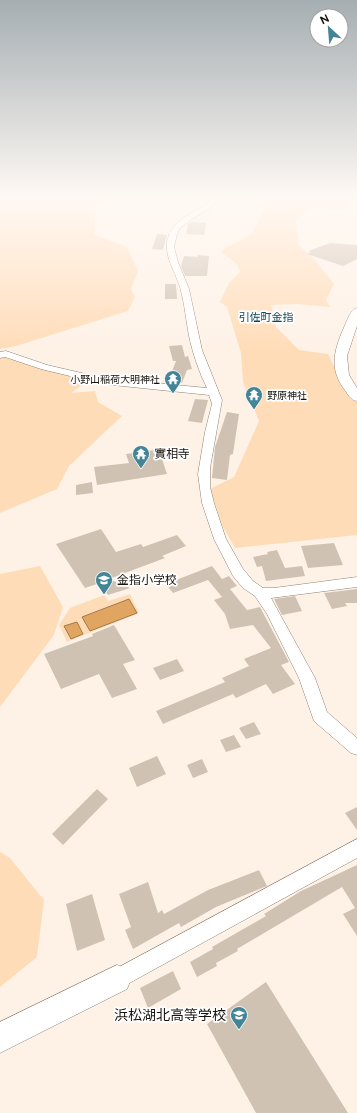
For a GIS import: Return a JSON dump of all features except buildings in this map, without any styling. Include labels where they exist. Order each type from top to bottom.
[{"type":"street","points":[[171,248],[171,253],[183,283],[190,309],[195,342],[217,400],[216,410],[211,425],[204,475],[204,495],[212,521],[233,567],[242,579],[260,592],[273,612],[308,678],[320,716],[357,748]]},
{"type":"street","points":[[357,312],[338,359],[340,372],[347,386],[357,397]]},
{"type":"street","points":[[0,355],[6,354],[44,367],[103,381],[213,392]]},
{"type":"street","points":[[260,592],[274,593],[357,582]]},
{"type":"street","points":[[0,1038],[117,979],[357,848]]},
{"type":"shaded area","points":[[0,248],[127,248],[138,271],[131,289],[135,297],[128,311],[16,346],[0,349]]},
{"type":"shaded area","points":[[225,248],[301,248],[315,260],[334,284],[326,300],[330,307],[298,304],[271,305],[276,327],[299,350],[328,354],[346,390],[357,401],[357,535],[235,548],[222,525],[210,489],[234,477],[259,421],[243,382],[241,353],[227,307],[220,302],[229,283],[240,272],[237,264],[221,252]]},
{"type":"shaded area","points":[[0,355],[78,376],[84,384],[71,393],[95,391],[98,402],[122,416],[69,466],[57,489],[0,513]]},
{"type":"shaded area","points":[[40,566],[63,607],[54,635],[0,707],[0,574]]},
{"type":"shaded area","points":[[130,594],[139,613],[67,642],[59,625],[70,608],[104,595],[108,601]]},
{"type":"shaded area","points":[[129,599],[137,613],[90,631],[82,617]]},
{"type":"shaded area","points":[[77,622],[83,634],[71,639],[64,626]]},
{"type":"shaded area","points":[[0,852],[10,858],[44,900],[37,957],[0,987]]},
{"type":"place","name":"小野山稲荷大明神社","points":[[173,394]]},
{"type":"place","name":"野原神社","points":[[254,410]]},
{"type":"place","name":"實相寺","points":[[141,469]]},
{"type":"place","name":"金指小学校","points":[[104,595]]},
{"type":"place","name":"浜松湖北高等学校","points":[[239,1030]]},
{"type":"district","name":"引佐町金指","points":[[266,317]]}]
